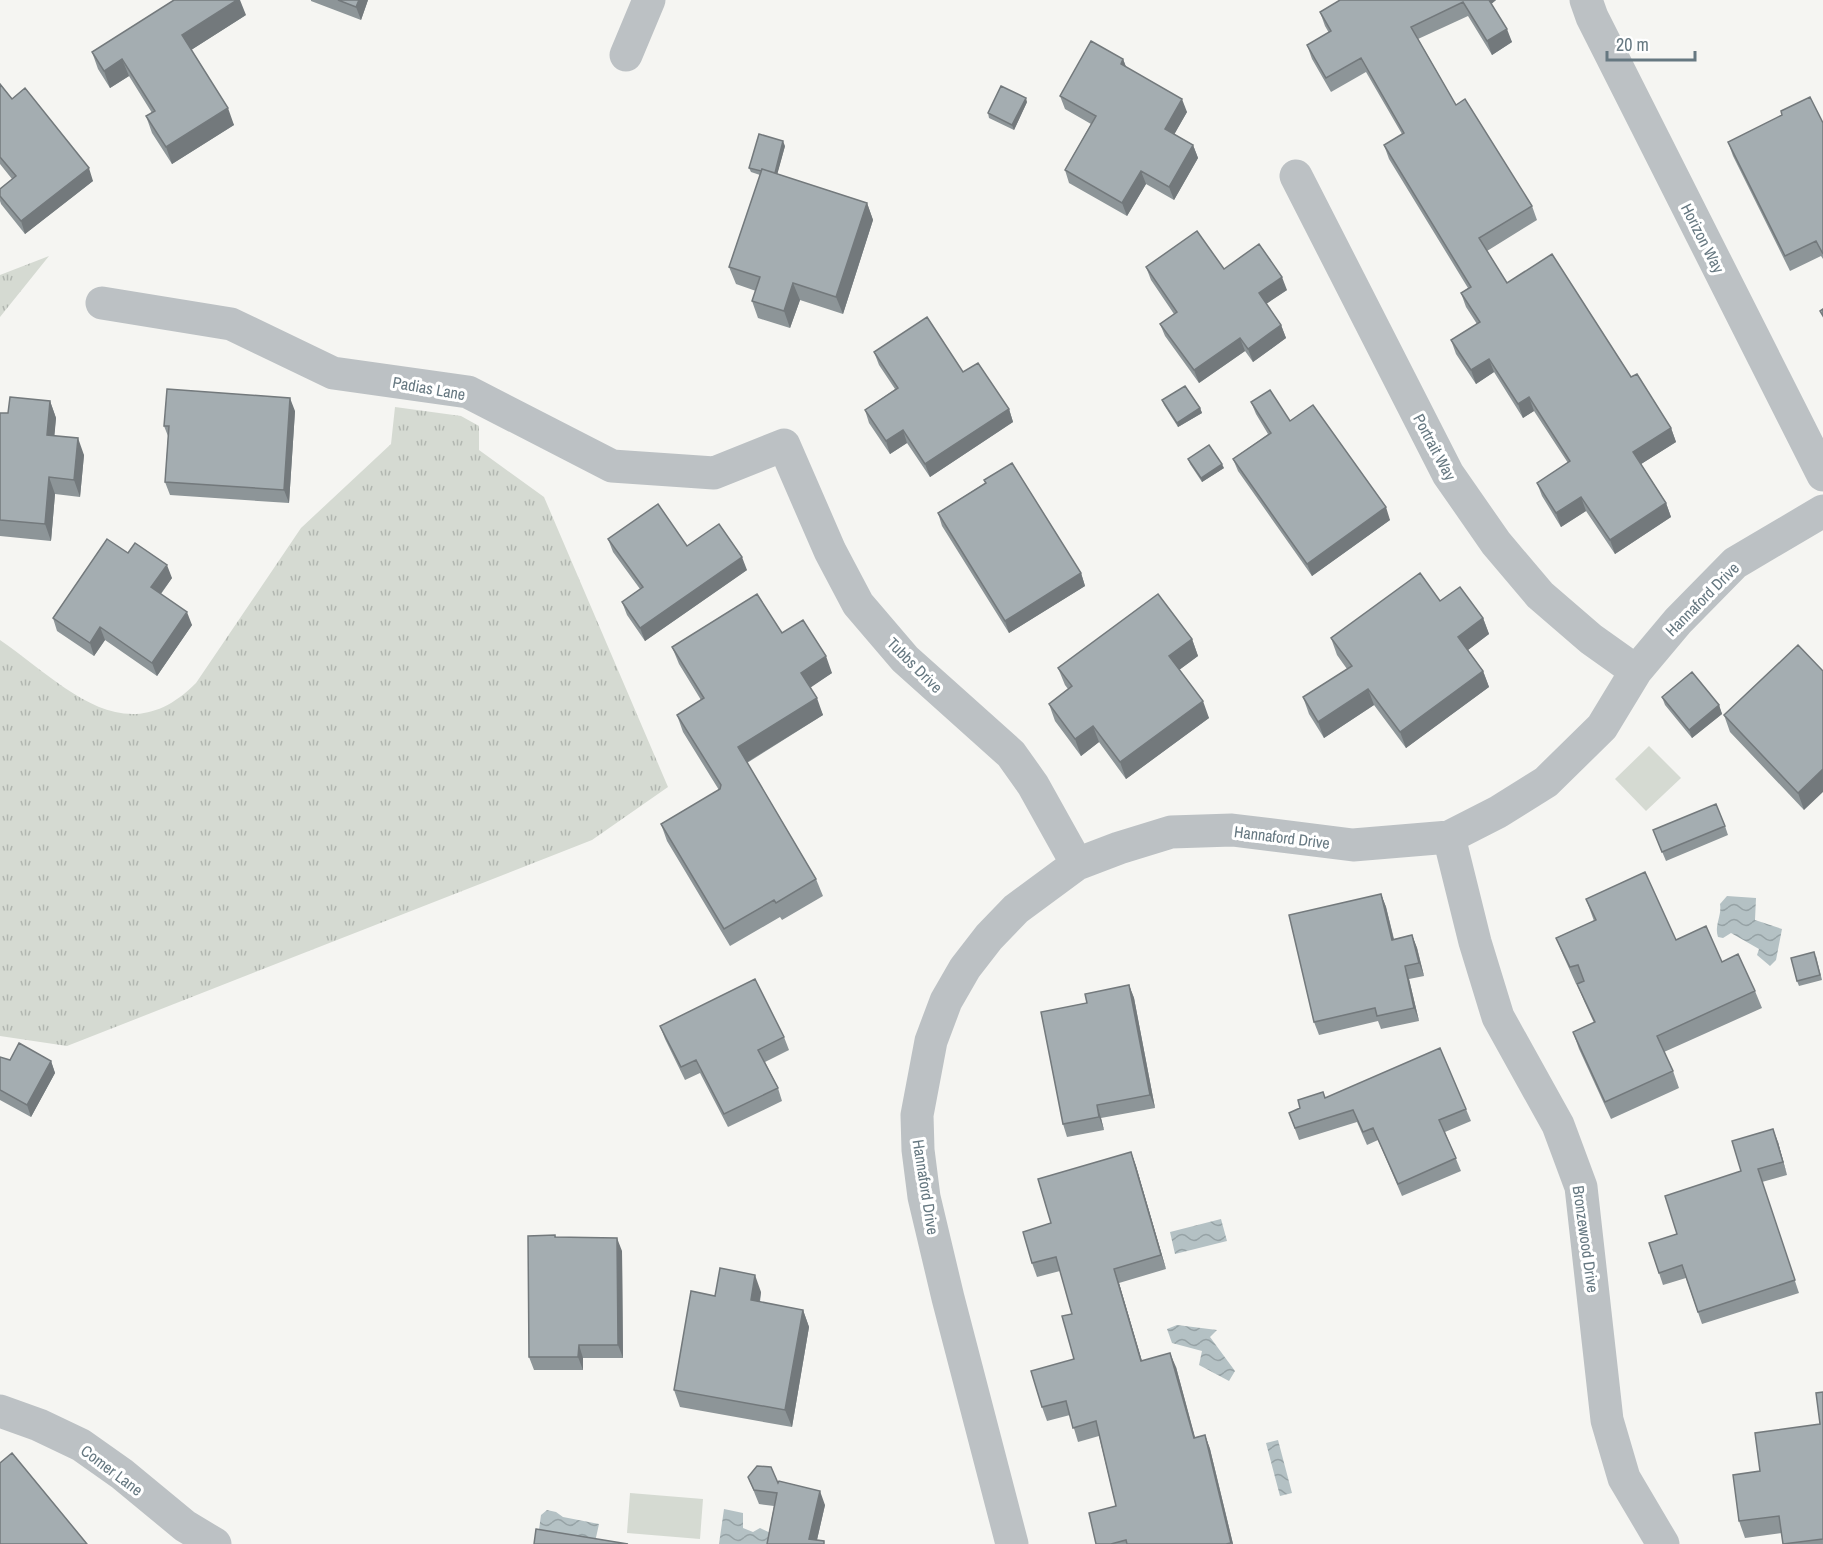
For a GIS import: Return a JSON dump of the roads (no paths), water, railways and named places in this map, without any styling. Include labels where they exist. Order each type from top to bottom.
[{"type":"street","points":[[626,55],[649,0]]},
{"type":"street","name":"Horizon Way","points":[[1586,0],[1592,17],[1823,475]]},
{"type":"street","name":"Portrait Way","points":[[1296,176],[1448,474],[1496,543],[1540,595],[1592,639],[1636,671]]},
{"type":"street","name":"Padias Lane","points":[[102,303],[231,324],[333,373],[468,392],[612,466],[714,473],[784,445]]},
{"type":"street","name":"Tubbs Drive","points":[[784,445],[830,551],[858,604],[905,659],[1011,754],[1033,785],[1077,864]]},
{"type":"street","name":"Hannaford Drive","points":[[1012,1544],[924,1197],[916,1115],[931,1041],[946,1001],[965,968],[989,937],[1016,909],[1077,864],[1171,832],[1232,830],[1353,845],[1449,837],[1498,812],[1546,782],[1602,727],[1636,671],[1678,621],[1735,563],[1823,511]]},
{"type":"street","name":"Bronzewood Drive","points":[[1449,837],[1475,942],[1498,1017],[1558,1125],[1581,1187],[1606,1420],[1624,1478],[1663,1544]]},
{"type":"street","name":"Comer Lane","points":[[0,1411],[39,1425],[81,1445],[122,1474],[185,1526],[216,1544]]},
{"type":"water","points":[[1727,896],[1756,898],[1755,920],[1782,929],[1776,960],[1770,966],[1757,955],[1759,949],[1731,933],[1723,938],[1718,937],[1720,904]]},
{"type":"water","points":[[1221,1219],[1227,1241],[1175,1254],[1170,1232]]},
{"type":"water","points":[[1177,1325],[1217,1330],[1210,1337],[1235,1371],[1229,1381],[1199,1365],[1202,1351],[1172,1343],[1167,1329]]},
{"type":"water","points":[[1278,1440],[1292,1493],[1280,1496],[1266,1443]]},
{"type":"water","points":[[724,1509],[743,1513],[743,1528],[753,1532],[760,1528],[777,1536],[778,1544],[719,1544]]},
{"type":"water","points":[[547,1510],[563,1517],[599,1524],[595,1542],[538,1537],[541,1515]]}]
